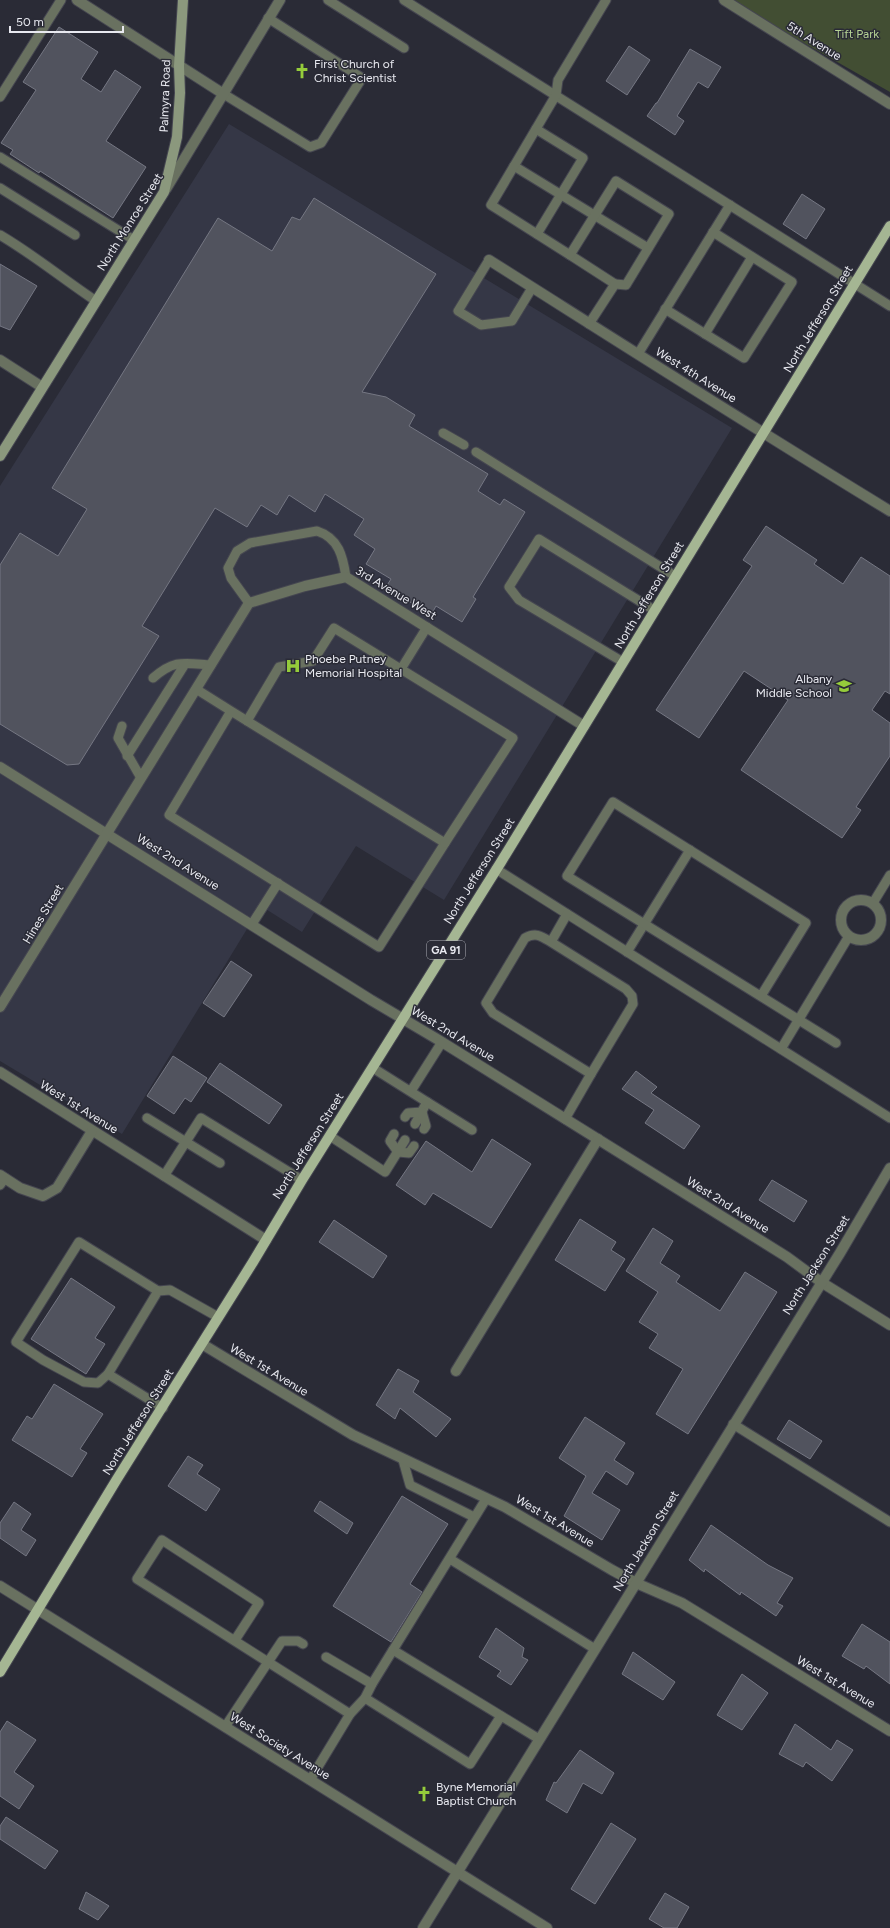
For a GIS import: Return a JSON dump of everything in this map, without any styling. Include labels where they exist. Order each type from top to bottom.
[{"type":"main road","name":"Palmyra Road","points":[[164,192],[177,137],[183,0]]},
{"type":"main road","name":"North Monroe Street","points":[[0,456],[164,192]]},
{"type":"main road","name":"North Jefferson Street","points":[[0,1672],[302,1180],[496,869],[890,226]]},
{"type":"street","points":[[77,0],[222,94]]},
{"type":"street","name":"North Monroe Street","points":[[164,192],[280,0]]},
{"type":"street","name":"5th Avenue","points":[[724,0],[890,104]]},
{"type":"street","name":"West 4th Avenue","points":[[489,260],[763,433],[890,511]]},
{"type":"street","points":[[0,360],[42,387]]},
{"type":"street","name":"3rd Avenue West","points":[[249,603],[304,586],[346,577],[584,726]]},
{"type":"street","points":[[107,834],[249,603]]},
{"type":"street","name":"West 2nd Avenue","points":[[0,767],[787,1257],[821,1282],[890,1325]]},
{"type":"street","name":"Hines Street","points":[[0,1007],[107,834]]},
{"type":"street","points":[[860,899],[873,903],[886,921],[878,932],[868,940],[861,940],[849,936],[841,925],[841,918],[847,905],[860,899]]},
{"type":"street","name":"West 1st Avenue","points":[[0,1072],[266,1240]]},
{"type":"street","points":[[2,1180],[43,1196],[56,1188],[92,1131]]},
{"type":"street","points":[[456,1372],[598,1139]]},
{"type":"street","name":"North Jackson Street","points":[[423,1928],[890,1168]]},
{"type":"street","name":"West 1st Avenue","points":[[202,1344],[352,1435],[512,1510],[636,1583],[682,1603],[890,1731]]},
{"type":"street","name":"West Society Avenue","points":[[0,1586],[547,1928]]},
{"type":"lane","points":[[0,97],[61,0]]},
{"type":"lane","points":[[328,0],[404,48]]},
{"type":"lane","points":[[404,0],[890,306]]},
{"type":"lane","points":[[570,255],[616,181],[669,214],[626,285],[615,284],[491,205],[556,95],[558,80],[606,0]]},
{"type":"lane","points":[[222,94],[310,147],[321,143],[362,78],[268,18]]},
{"type":"lane","points":[[536,129],[583,158],[537,234]]},
{"type":"lane","points":[[0,157],[134,240]]},
{"type":"lane","points":[[514,166],[648,248]]},
{"type":"lane","points":[[0,188],[75,235]]},
{"type":"lane","points":[[638,354],[730,205]]},
{"type":"lane","points":[[665,309],[744,358],[792,282],[713,232]]},
{"type":"lane","points":[[0,235],[52,269],[60,277],[96,301]]},
{"type":"lane","points":[[705,334],[752,257]]},
{"type":"lane","points":[[489,260],[458,311],[481,325],[512,321],[532,288]]},
{"type":"lane","points":[[589,324],[615,284]]},
{"type":"lane","points":[[443,433],[464,445]]},
{"type":"lane","points":[[476,452],[675,576]]},
{"type":"lane","points":[[249,603],[231,578],[228,568],[237,551],[250,543],[317,532],[327,534],[335,543],[341,555],[346,577]]},
{"type":"lane","points":[[623,662],[519,600],[509,587],[539,539],[654,610]]},
{"type":"lane","points":[[401,669],[427,627]]},
{"type":"lane","points":[[231,711],[169,815],[379,947],[513,738],[334,628],[313,661],[279,667],[247,721]]},
{"type":"lane","points":[[153,678],[166,667],[185,664],[211,665]]},
{"type":"lane","points":[[127,756],[185,664]]},
{"type":"lane","points":[[196,689],[445,843]]},
{"type":"lane","points":[[122,726],[118,738],[141,778]]},
{"type":"lane","points":[[761,996],[806,923],[613,802],[567,876],[836,1043]]},
{"type":"lane","points":[[627,952],[690,850]]},
{"type":"lane","points":[[496,869],[890,1118]]},
{"type":"lane","points":[[873,903],[890,875]]},
{"type":"lane","points":[[252,924],[278,883]]},
{"type":"lane","points":[[551,942],[567,914]]},
{"type":"lane","points":[[565,1119],[632,1004],[632,996],[626,989],[551,942],[538,935],[532,934],[525,938],[486,1003],[493,1013],[591,1074]]},
{"type":"lane","points":[[781,1049],[849,936]]},
{"type":"lane","points":[[411,1091],[442,1042]]},
{"type":"lane","points":[[373,1068],[472,1130]]},
{"type":"lane","points":[[415,1124],[427,1102]]},
{"type":"lane","points":[[405,1117],[408,1113],[422,1112]]},
{"type":"lane","points":[[422,1112],[426,1126],[424,1129]]},
{"type":"lane","points":[[147,1118],[220,1163]]},
{"type":"lane","points":[[164,1176],[201,1118],[302,1180]]},
{"type":"lane","points":[[394,1134],[390,1142],[398,1152],[409,1153],[414,1146]]},
{"type":"lane","points":[[330,1136],[385,1172],[405,1140]]},
{"type":"lane","points":[[158,1291],[108,1374],[98,1383],[84,1382],[43,1360],[16,1342],[79,1242],[158,1291],[170,1290],[218,1317]]},
{"type":"lane","points":[[108,1374],[163,1408]]},
{"type":"lane","points":[[733,1424],[890,1522]]},
{"type":"lane","points":[[404,1460],[410,1485],[474,1517]]},
{"type":"lane","points":[[310,1780],[350,1714],[365,1698],[372,1684],[486,1499]]},
{"type":"lane","points":[[235,1640],[259,1604],[162,1540],[137,1579],[350,1714]]},
{"type":"lane","points":[[450,1559],[595,1649]]},
{"type":"lane","points":[[225,1727],[282,1641],[298,1641],[303,1644]]},
{"type":"lane","points":[[393,1650],[539,1740]]},
{"type":"lane","points":[[326,1657],[372,1684]]},
{"type":"lane","points":[[365,1698],[470,1764],[501,1716]]},
{"type":"shaded area","name":"Phoebe Putney Memorial Hospital","points":[[229,124],[732,428],[444,900],[356,846],[302,932],[261,906],[122,1134],[0,1061],[0,486]]},
{"type":"green space","name":"Tift Park","points":[[728,0],[890,0],[890,92]]},
{"type":"building","points":[[59,27],[98,52],[81,79],[101,92],[115,70],[141,87],[106,141],[146,167],[113,218],[40,171],[39,173],[10,154],[13,150],[1,143],[36,90],[23,82]]},
{"type":"building","points":[[629,46],[650,60],[627,95],[606,81]]},
{"type":"building","points":[[690,49],[721,67],[708,88],[698,82],[677,116],[684,121],[675,135],[647,116],[657,103]]},
{"type":"building","points":[[802,194],[825,209],[806,239],[783,224]]},
{"type":"building","points":[[314,198],[436,274],[362,392],[386,397],[415,415],[409,426],[488,474],[478,491],[500,505],[504,499],[525,512],[473,597],[476,599],[462,622],[436,606],[431,615],[386,587],[391,579],[366,564],[375,549],[354,535],[364,519],[325,494],[315,512],[289,495],[277,515],[261,505],[247,527],[215,508],[142,626],[159,636],[79,764],[67,765],[0,724],[0,565],[20,533],[58,556],[87,509],[52,488],[218,218],[272,251],[292,217],[300,220]]},
{"type":"building","points":[[0,264],[37,286],[10,330],[0,326]]},
{"type":"building","name":"Albany Middle School","points":[[766,526],[817,560],[814,564],[843,584],[861,557],[890,576],[890,694],[885,691],[872,710],[890,723],[890,756],[856,807],[861,810],[842,838],[741,770],[788,700],[744,671],[699,738],[656,710],[752,566],[743,560]]},
{"type":"building","points":[[231,961],[252,975],[224,1017],[203,1003]]},
{"type":"building","points":[[173,1056],[207,1078],[191,1102],[185,1098],[174,1114],[147,1096]]},
{"type":"building","points":[[220,1063],[282,1105],[269,1124],[207,1082]]},
{"type":"building","points":[[636,1071],[657,1087],[651,1093],[700,1126],[684,1149],[645,1123],[654,1110],[622,1089]]},
{"type":"building","points":[[492,1139],[531,1164],[491,1228],[433,1193],[425,1205],[396,1185],[426,1141],[472,1172]]},
{"type":"building","points":[[772,1180],[807,1201],[794,1222],[759,1200]]},
{"type":"building","points":[[580,1219],[616,1242],[611,1250],[625,1259],[605,1291],[555,1260]]},
{"type":"building","points":[[334,1220],[387,1256],[373,1278],[319,1242]]},
{"type":"building","points":[[653,1228],[673,1241],[660,1263],[680,1276],[676,1282],[720,1311],[745,1272],[777,1292],[688,1434],[656,1414],[683,1369],[649,1348],[658,1334],[639,1322],[658,1292],[626,1271]]},
{"type":"building","points":[[71,1278],[115,1307],[95,1338],[105,1344],[86,1374],[31,1339]]},
{"type":"building","points":[[398,1369],[419,1381],[413,1392],[451,1419],[436,1437],[400,1408],[395,1419],[376,1405]]},
{"type":"building","points":[[54,1384],[103,1414],[80,1449],[87,1453],[72,1477],[12,1440],[27,1416],[32,1419]]},
{"type":"building","points":[[585,1417],[625,1443],[614,1460],[634,1473],[627,1485],[606,1471],[592,1493],[620,1510],[602,1540],[564,1516],[586,1476],[559,1458]]},
{"type":"building","points":[[789,1420],[822,1441],[810,1459],[777,1439]]},
{"type":"building","points":[[188,1456],[203,1465],[197,1474],[220,1489],[206,1511],[168,1486]]},
{"type":"building","points":[[402,1496],[448,1524],[410,1584],[422,1592],[391,1642],[333,1606]]},
{"type":"building","points":[[320,1501],[353,1523],[347,1534],[314,1511]]},
{"type":"building","points":[[14,1502],[31,1514],[21,1530],[36,1540],[26,1556],[0,1538],[0,1523]]},
{"type":"building","points":[[711,1525],[768,1565],[793,1578],[777,1603],[783,1606],[776,1616],[741,1592],[740,1595],[705,1569],[704,1572],[689,1560]]},
{"type":"building","points":[[862,1624],[890,1642],[890,1684],[866,1666],[864,1669],[842,1656]]},
{"type":"building","points":[[496,1628],[524,1648],[522,1657],[528,1660],[511,1685],[497,1676],[501,1671],[479,1657]]},
{"type":"building","points":[[633,1652],[675,1682],[663,1700],[622,1674]]},
{"type":"building","points":[[742,1674],[768,1693],[742,1730],[717,1715]]},
{"type":"building","points":[[7,1721],[36,1740],[14,1772],[34,1786],[19,1809],[0,1796],[0,1732]]},
{"type":"building","points":[[795,1724],[831,1750],[837,1740],[853,1750],[832,1781],[806,1762],[803,1767],[779,1754]]},
{"type":"building","points":[[580,1750],[614,1773],[602,1794],[583,1783],[567,1813],[546,1800],[554,1782],[556,1783]]},
{"type":"building","points":[[6,1817],[58,1851],[45,1869],[0,1839],[0,1826]]},
{"type":"building","points":[[611,1823],[636,1839],[595,1904],[571,1889]]},
{"type":"building","points":[[86,1892],[109,1906],[98,1920],[79,1909]]},
{"type":"building","points":[[665,1893],[689,1907],[677,1928],[664,1928],[649,1919]]},
{"type":"place","name":"First Church of Christ Scientist","points":[[302,71]]},
{"type":"place","name":"Phoebe Putney Memorial Hospital","points":[[293,666]]},
{"type":"place","name":"Albany Middle School","points":[[844,686]]},
{"type":"place","name":"Byne Memorial Baptist Church","points":[[424,1794]]}]
